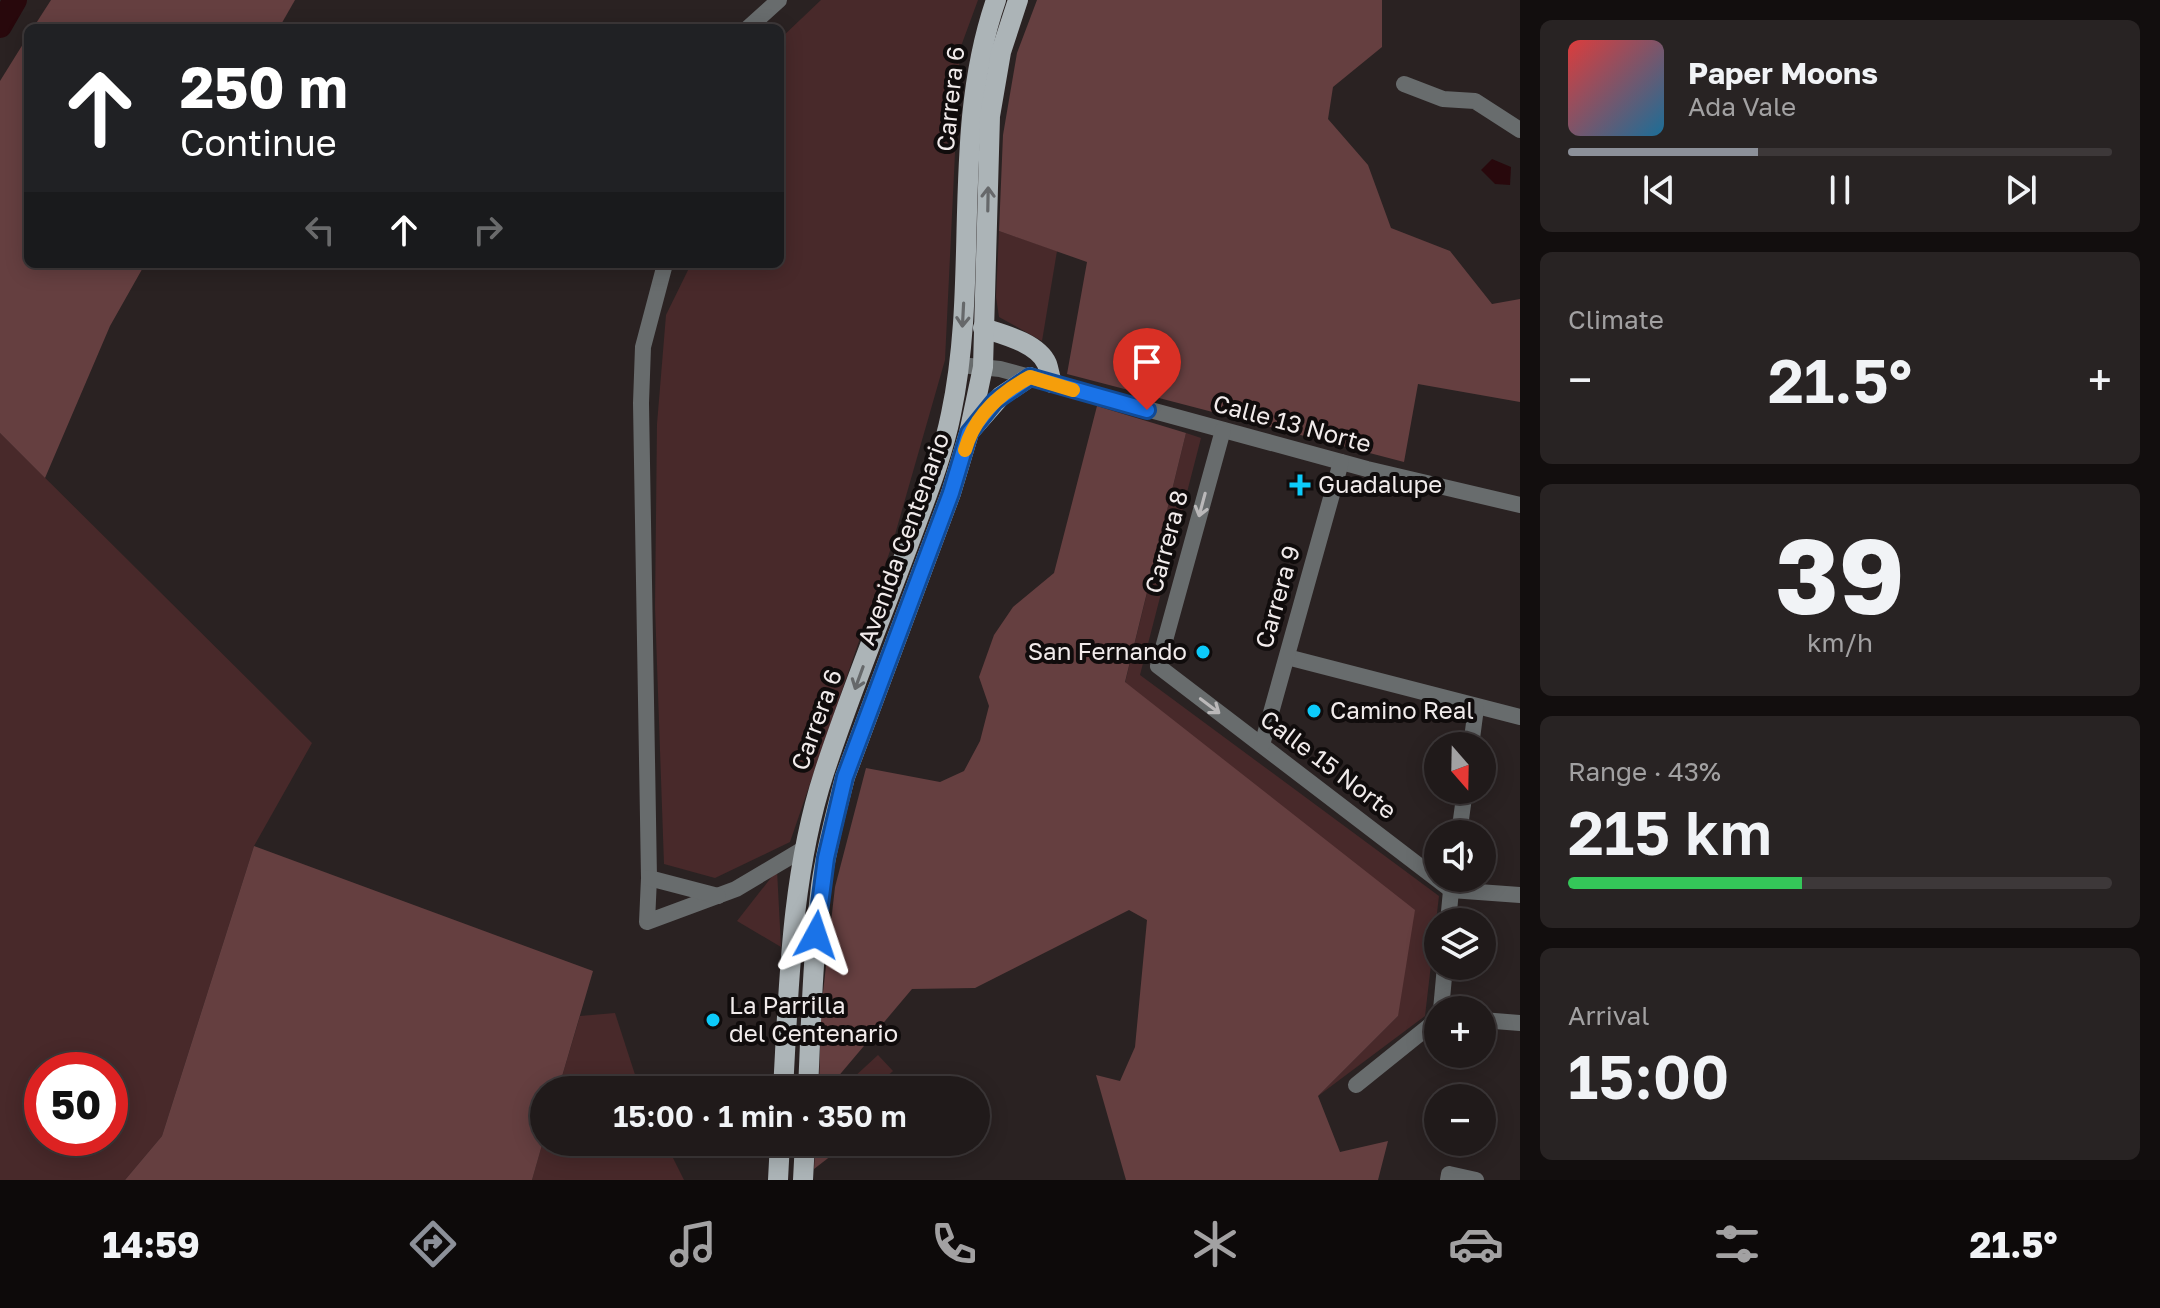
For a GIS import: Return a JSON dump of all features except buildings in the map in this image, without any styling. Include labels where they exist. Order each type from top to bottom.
[{"type":"main road","name":"Carrera 6","points":[[784,1076],[793,936],[805,848],[824,775],[933,480],[951,414],[960,365],[974,83],[986,28],[996,0]]},
{"type":"main road","name":"Avenida Centenario","points":[[809,1076],[816,935],[821,884],[831,832],[845,777],[951,493],[969,433],[983,367],[990,116],[1001,52],[1018,0]]},
{"type":"main road","points":[[983,328],[1032,348],[1046,360],[1052,383]]},
{"type":"main road","points":[[969,433],[995,401],[1030,377]]},
{"type":"main road","points":[[778,1180],[779,1156]]},
{"type":"main road","points":[[803,1180],[804,1156]]},
{"type":"street","points":[[752,24],[779,0]]},
{"type":"street","points":[[1404,84],[1443,99],[1475,101],[1520,130]]},
{"type":"street","points":[[664,268],[643,347],[641,403],[649,878],[647,922],[736,889],[805,848]]},
{"type":"street","name":"Calle 13 Norte","points":[[960,365],[1030,377],[1341,462],[1520,505]]},
{"type":"street","name":"Carrera 8","points":[[1158,666],[1223,430]]},
{"type":"street","name":"Carrera 9","points":[[1262,745],[1341,462]]},
{"type":"street","points":[[1287,657],[1520,717]]},
{"type":"street","name":"Calle 15 Norte","points":[[1158,666],[1424,864]]},
{"type":"street","points":[[1473,732],[1476,708]]},
{"type":"street","points":[[649,878],[718,896]]},
{"type":"street","points":[[1496,891],[1520,895]]},
{"type":"street","points":[[1496,1021],[1520,1023]]},
{"type":"street","points":[[1356,1085],[1424,1030]]},
{"type":"street","points":[[1448,1177],[1476,1180]]},
{"type":"shaded area","points":[[51,0],[295,0],[281,24],[36,24]]},
{"type":"shaded area","points":[[821,0],[978,0],[960,49],[945,360],[892,545],[790,842],[715,878],[664,864],[655,607],[657,424],[666,315],[689,268],[784,268],[784,35]]},
{"type":"shaded area","points":[[1037,0],[1382,0],[1382,47],[1333,87],[1328,119],[1368,165],[1391,228],[1450,251],[1492,304],[1520,299],[1520,402],[1418,384],[1404,462],[1067,374],[1087,262],[999,231],[1003,135],[1017,53]]},
{"type":"shaded area","points":[[24,42],[24,268],[143,268],[110,326],[45,478],[0,433],[0,81]]},
{"type":"shaded area","points":[[1492,159],[1511,167],[1510,185],[1495,184],[1481,170]]},
{"type":"shaded area","points":[[999,231],[1057,251],[1042,341],[999,317],[996,297]]},
{"type":"shaded area","points":[[1097,406],[1186,433],[1125,682],[1415,910],[1398,1016],[1318,1096],[1340,1152],[1388,1141],[1378,1180],[1126,1180],[1096,1075],[1120,1081],[1135,1047],[1147,920],[1129,910],[975,988],[912,989],[839,1076],[819,1076],[821,1010],[835,887],[866,768],[940,782],[964,771],[980,741],[989,706],[979,677],[994,635],[1013,607],[1054,573]]},
{"type":"shaded area","points":[[0,433],[312,743],[254,846],[162,1136],[125,1180],[0,1180]]},
{"type":"shaded area","points":[[1186,433],[1201,438],[1140,675],[1424,885],[1424,892],[1434,892],[1439,896],[1438,908],[1424,908],[1424,980],[1429,980],[1427,996],[1424,996],[1424,1017],[1318,1096],[1398,1016],[1125,683]]},
{"type":"shaded area","points":[[254,846],[593,971],[562,1076],[530,1076],[530,1156],[539,1156],[532,1180],[125,1180],[162,1136]]},
{"type":"shaded area","points":[[777,870],[781,947],[737,921]]},
{"type":"shaded area","points":[[615,1013],[635,1076],[562,1076],[580,1016]]},
{"type":"shaded area","points":[[878,1055],[893,1071],[887,1076],[855,1076]]},
{"type":"shaded area","points":[[539,1156],[672,1156],[684,1180],[532,1180]]},
{"type":"shaded area","points":[[815,1156],[831,1156],[814,1169]]},
{"type":"waterway","points":[[0,26],[15,0]]},
{"type":"slow traffic","points":[[965,450],[969,433],[983,415],[995,401],[1020,382],[1030,377],[1073,390]]},
{"type":"place","name":"Guadalupe","points":[[1300,485]]},
{"type":"place","name":"San Fernando","points":[[1203,652]]},
{"type":"place","name":"Camino Real","points":[[1314,711]]},
{"type":"place","name":"La Parrilla del Centenario","points":[[713,1020]]},
{"type":"route","points":[[816,935],[821,884],[845,777],[951,493],[969,433],[995,401],[1030,377],[1147,410]]}]
